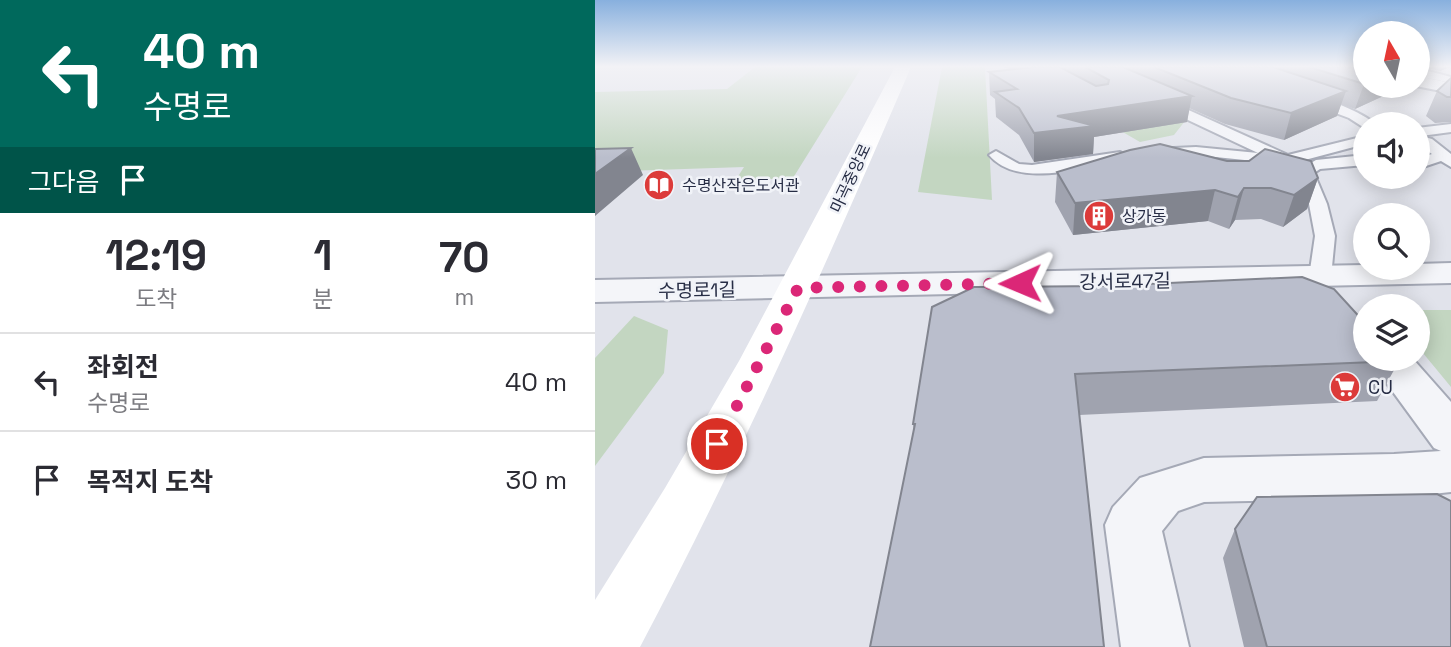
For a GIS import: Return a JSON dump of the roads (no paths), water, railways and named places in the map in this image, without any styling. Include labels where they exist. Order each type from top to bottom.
[{"type":"main road","name":"마곡중앙로","points":[[604,647],[656,560],[798,288],[889,97]]},
{"type":"street","name":"강서로47길","points":[[798,288],[1451,273]]},
{"type":"street","points":[[1320,277],[1347,308]]},
{"type":"street","name":"수명로1길","points":[[595,290],[673,292],[798,288]]},
{"type":"street","points":[[1400,371],[1451,435]]},
{"type":"street","points":[[1155,647],[1133,525],[1159,494],[1204,480],[1394,476],[1451,471]]},
{"type":"lane","points":[[1150,97],[1286,160]]},
{"type":"lane","points":[[1304,97],[1353,116]]},
{"type":"lane","points":[[1430,130],[1451,128]]},
{"type":"lane","points":[[1158,167],[1270,164],[1353,144]]},
{"type":"lane","points":[[1430,147],[1447,158]]},
{"type":"lane","points":[[996,155],[1015,168],[1032,170],[1167,151],[1226,153],[1286,160]]},
{"type":"lane","points":[[1320,277],[1325,236],[1318,204],[1305,172],[1315,165],[1353,161]]},
{"type":"place","name":"수명산작은도서관","points":[[659,185]]},
{"type":"place","name":"상가동","points":[[1099,216]]},
{"type":"place","name":"CU","points":[[1345,387]]}]
